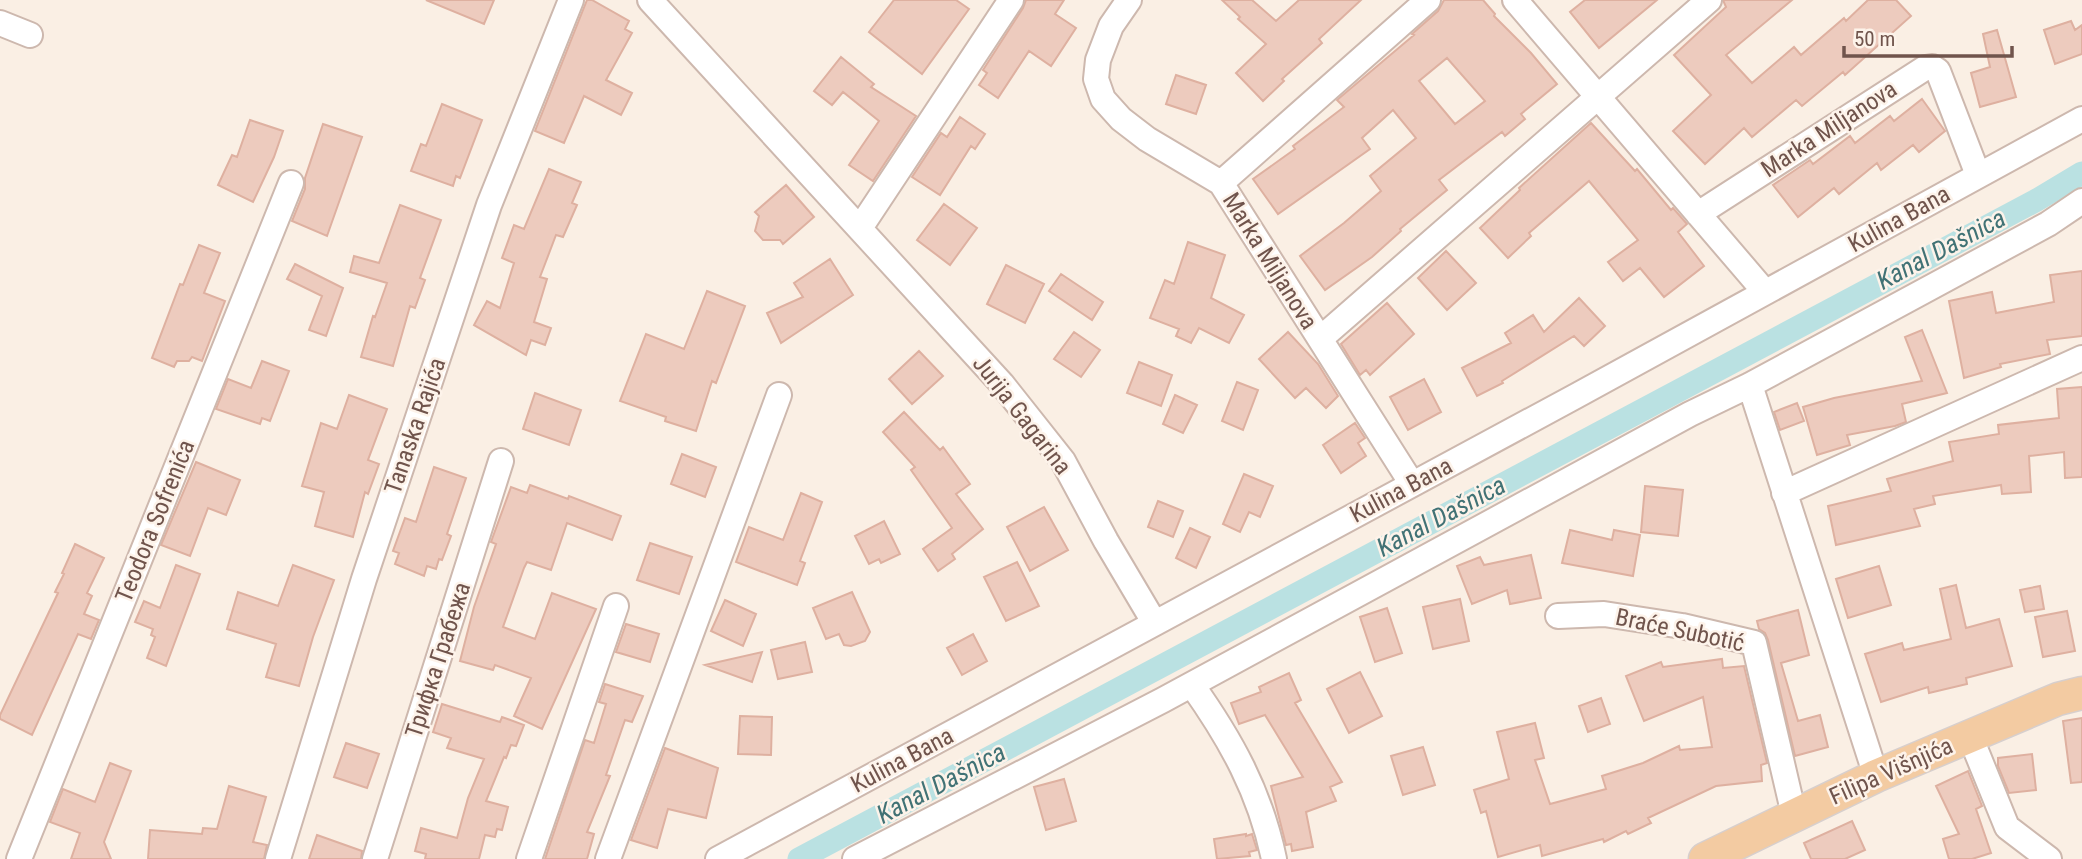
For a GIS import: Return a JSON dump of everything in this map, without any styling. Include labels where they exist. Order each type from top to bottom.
[{"type":"main road","name":"Filipa Višnjića","points":[[1705,859],[1876,776],[2058,699],[2082,693]]},
{"type":"street","name":"Tanaska Rajića","points":[[278,859],[364,579],[489,205],[571,0]]},
{"type":"street","name":"Jurija Gagarina","points":[[650,0],[1002,384],[1063,460],[1106,541],[1154,622]]},
{"type":"street","points":[[860,228],[1011,0]]},
{"type":"street","name":"Marka Miljanova","points":[[1129,0],[1111,26],[1098,60],[1096,79],[1103,99],[1121,120],[1147,139],[1221,183],[1412,485]]},
{"type":"street","name":"Marka Miljanova","points":[[1221,183],[1428,0]]},
{"type":"street","points":[[1514,0],[1765,292]]},
{"type":"street","name":"Marka Miljanova","points":[[1320,339],[1709,0]]},
{"type":"street","points":[[0,23],[30,35]]},
{"type":"street","name":"Marka Miljanova","points":[[1698,214],[1925,68],[1932,67],[1938,71],[1978,175]]},
{"type":"street","name":"Kulina Bana","points":[[718,859],[1412,485],[2082,119]]},
{"type":"street","name":"Teodora Sofrenića","points":[[19,859],[291,183]]},
{"type":"street","points":[[855,859],[1192,685],[1666,427],[2049,224],[2082,201]]},
{"type":"street","points":[[1784,493],[2082,358]]},
{"type":"street","points":[[1749,385],[1876,776]]},
{"type":"street","points":[[608,859],[779,395]]},
{"type":"street","name":"Трифка Грабежа","points":[[374,859],[501,461]]},
{"type":"street","points":[[529,859],[616,606]]},
{"type":"street","name":"Braće Subotić","points":[[1558,617],[1604,614],[1682,626],[1754,643],[1794,815]]},
{"type":"street","points":[[1192,685],[1224,731],[1250,780],[1269,833],[1274,859]]},
{"type":"street","points":[[1970,736],[2007,827],[2049,859]]},
{"type":"building","points":[[426,0],[494,0],[484,24]]},
{"type":"building","points":[[587,0],[592,0],[629,21],[625,29],[632,33],[606,80],[632,93],[621,115],[584,96],[564,143],[535,131]]},
{"type":"building","points":[[894,0],[956,0],[969,9],[922,74],[869,32]]},
{"type":"building","points":[[1026,0],[1064,0],[1055,14],[1076,28],[1051,66],[1029,51],[998,98],[979,85],[987,73],[983,70]]},
{"type":"building","points":[[1222,0],[1252,0],[1276,21],[1299,0],[1361,0],[1319,39],[1322,43],[1282,79],[1284,81],[1263,101],[1236,73],[1266,44],[1238,19],[1240,17]]},
{"type":"building","points":[[1444,0],[1483,0],[1494,16],[1557,84],[1521,114],[1525,119],[1505,136],[1502,132],[1439,180],[1447,190],[1400,229],[1401,231],[1372,257],[1325,290],[1300,256],[1381,191],[1370,176],[1416,138],[1393,110],[1362,138],[1370,149],[1278,214],[1253,179],[1295,149],[1293,146],[1344,107],[1337,100],[1414,35],[1412,34],[1438,11]],"holes":[[[1447,58],[1485,101],[1455,124],[1419,81]]]},
{"type":"building","points":[[1585,0],[1657,0],[1599,48],[1570,12]]},
{"type":"building","points":[[1723,0],[1792,0],[1726,55],[1752,83],[1794,47],[1801,55],[1844,18],[1846,21],[1868,0],[1896,0],[1911,16],[1845,75],[1843,72],[1802,106],[1796,100],[1752,137],[1744,128],[1705,164],[1673,131],[1711,95],[1674,55],[1726,7]]},
{"type":"building","points":[[2071,21],[2075,30],[2082,25],[2082,54],[2055,64],[2044,30]]},
{"type":"building","points":[[1997,30],[2016,97],[1980,107],[1971,73],[1990,67],[1983,34]]},
{"type":"building","points":[[841,57],[874,84],[871,87],[916,116],[873,181],[849,165],[879,121],[843,92],[832,105],[814,91]]},
{"type":"building","points":[[1176,75],[1206,85],[1196,114],[1166,104]]},
{"type":"building","points":[[1922,99],[1945,131],[1919,152],[1913,145],[1881,170],[1877,163],[1839,194],[1834,188],[1798,217],[1773,185],[1810,160],[1813,164],[1850,136],[1855,143],[1890,116],[1894,121]]},
{"type":"building","points":[[442,104],[482,120],[460,178],[456,176],[453,186],[411,171],[421,144],[426,146]]},
{"type":"building","points":[[960,117],[985,134],[975,149],[971,146],[940,195],[912,177],[941,133],[947,137]]},
{"type":"building","points":[[250,120],[283,131],[253,202],[218,185],[232,155],[237,157]]},
{"type":"building","points":[[1591,123],[1687,224],[1678,232],[1704,266],[1664,297],[1640,268],[1623,281],[1608,262],[1638,240],[1589,181],[1529,233],[1531,236],[1508,258],[1480,228],[1520,190],[1519,188]]},
{"type":"building","points":[[323,124],[362,137],[327,236],[292,221],[305,189],[305,178]]},
{"type":"building","points":[[549,169],[581,182],[572,203],[577,205],[563,237],[556,235],[540,277],[547,279],[534,322],[551,328],[545,345],[531,340],[526,355],[474,325],[487,301],[500,308],[514,263],[502,258],[514,225],[524,229]]},
{"type":"building","points":[[786,185],[814,217],[783,244],[780,240],[763,240],[755,231],[759,216],[755,212]]},
{"type":"building","points":[[944,204],[977,228],[950,265],[917,240]]},
{"type":"building","points":[[400,205],[441,220],[420,278],[425,280],[415,308],[410,306],[393,366],[361,357],[373,316],[375,317],[387,283],[350,272],[354,256],[379,263]]},
{"type":"building","points":[[1188,242],[1225,255],[1211,298],[1244,315],[1229,343],[1199,328],[1191,343],[1176,336],[1179,329],[1150,318],[1165,280],[1174,284]]},
{"type":"building","points":[[199,245],[220,253],[204,293],[225,301],[202,361],[192,357],[189,361],[177,361],[174,367],[152,358],[180,284],[183,285]]},
{"type":"building","points":[[1446,251],[1476,283],[1447,310],[1418,278]]},
{"type":"building","points":[[830,259],[853,295],[781,343],[767,313],[803,297],[794,283]]},
{"type":"building","points":[[295,264],[343,288],[326,336],[309,330],[322,296],[287,279]]},
{"type":"building","points":[[1006,265],[1044,284],[1025,323],[987,304]]},
{"type":"building","points":[[2082,271],[2082,336],[2047,340],[2050,354],[2000,364],[2001,367],[1964,378],[1949,301],[1992,292],[1996,313],[2054,302],[2050,275]]},
{"type":"building","points":[[1061,274],[1103,302],[1092,320],[1049,291]]},
{"type":"building","points":[[707,291],[745,306],[716,383],[712,381],[696,431],[620,401],[646,334],[684,349]]},
{"type":"building","points":[[1579,298],[1605,326],[1584,346],[1574,336],[1502,381],[1503,383],[1477,396],[1462,368],[1511,343],[1505,333],[1533,315],[1544,332]]},
{"type":"building","points":[[1387,303],[1414,334],[1370,375],[1366,370],[1360,375],[1341,344]]},
{"type":"building","points":[[1922,330],[1947,393],[1902,404],[1906,422],[1847,435],[1850,445],[1817,455],[1803,407],[1834,398],[1922,381],[1905,337]]},
{"type":"building","points":[[1074,332],[1100,350],[1081,377],[1054,359]]},
{"type":"building","points":[[1288,332],[1318,364],[1338,396],[1326,408],[1306,388],[1295,398],[1259,359]]},
{"type":"building","points":[[919,351],[943,376],[912,404],[889,379]]},
{"type":"building","points":[[262,361],[289,371],[270,421],[262,418],[260,424],[216,409],[228,379],[251,388]]},
{"type":"building","points":[[1139,362],[1172,375],[1161,406],[1127,393]]},
{"type":"building","points":[[1424,379],[1441,412],[1408,430],[1390,397]]},
{"type":"building","points":[[1237,382],[1258,390],[1243,430],[1222,421]]},
{"type":"building","points":[[2082,387],[2082,477],[2065,478],[2064,452],[2029,456],[2031,492],[2002,494],[2001,485],[1933,496],[1935,504],[1914,509],[1920,526],[1836,545],[1828,506],[1891,491],[1887,479],[1953,461],[1949,442],[1999,434],[1998,425],[2059,418],[2057,389]]},
{"type":"building","points":[[535,393],[581,410],[569,445],[523,429]]},
{"type":"building","points":[[349,395],[387,409],[368,460],[379,464],[368,494],[365,492],[353,537],[315,526],[324,492],[302,486],[321,423],[337,429]]},
{"type":"building","points":[[1175,395],[1197,405],[1183,433],[1163,424]]},
{"type":"building","points":[[1797,403],[1804,421],[1780,430],[1774,412]]},
{"type":"building","points":[[904,412],[940,450],[943,447],[970,484],[956,494],[983,529],[952,554],[955,559],[938,571],[923,549],[952,528],[911,470],[915,467],[883,432]]},
{"type":"building","points":[[1355,423],[1365,438],[1358,443],[1366,456],[1341,473],[1323,445]]},
{"type":"building","points":[[682,454],[716,467],[705,497],[671,484]]},
{"type":"building","points":[[196,462],[240,480],[226,515],[208,508],[190,556],[161,545]]},
{"type":"building","points":[[434,467],[466,478],[447,534],[451,536],[442,560],[439,559],[436,569],[427,566],[424,576],[395,564],[399,553],[393,551],[405,518],[416,522]]},
{"type":"building","points":[[1244,474],[1273,486],[1260,517],[1249,512],[1240,532],[1223,524]]},
{"type":"building","points":[[530,485],[568,499],[569,496],[621,516],[612,540],[567,523],[551,570],[527,562],[524,568],[503,627],[535,639],[552,593],[596,609],[542,729],[514,716],[531,678],[495,665],[493,670],[460,661],[474,607],[496,544],[491,542],[511,487],[527,493]]},
{"type":"building","points":[[1645,486],[1683,490],[1678,536],[1641,532]]},
{"type":"building","points":[[801,493],[822,502],[800,561],[805,563],[797,585],[736,562],[749,527],[783,540]]},
{"type":"building","points":[[1158,501],[1183,511],[1173,537],[1148,527]]},
{"type":"building","points":[[1044,507],[1068,550],[1030,571],[1007,527]]},
{"type":"building","points":[[884,521],[900,554],[881,563],[879,559],[869,564],[855,536]]},
{"type":"building","points":[[1190,528],[1210,537],[1196,568],[1176,558]]},
{"type":"building","points":[[1570,530],[1612,540],[1614,530],[1640,535],[1633,576],[1562,563]]},
{"type":"building","points":[[650,543],[692,557],[679,594],[637,580]]},
{"type":"building","points":[[75,544],[104,558],[87,593],[92,596],[84,614],[99,620],[91,639],[78,634],[32,735],[0,719],[0,715],[58,593],[55,592]]},
{"type":"building","points":[[1531,555],[1541,598],[1510,604],[1507,590],[1472,604],[1457,566],[1480,557],[1484,565]]},
{"type":"building","points":[[1017,562],[1039,606],[1006,621],[984,577]]},
{"type":"building","points":[[176,565],[200,574],[166,666],[147,658],[155,637],[151,635],[153,629],[135,622],[144,601],[160,608]]},
{"type":"building","points":[[293,565],[334,580],[299,686],[266,677],[276,644],[227,629],[238,592],[278,606]]},
{"type":"building","points":[[1879,566],[1891,605],[1848,618],[1836,579]]},
{"type":"building","points":[[1956,585],[1966,628],[1999,619],[2012,666],[1966,678],[1967,684],[1929,693],[1928,687],[1881,702],[1865,654],[1902,643],[1904,650],[1951,639],[1940,589]]},
{"type":"building","points":[[2040,586],[2044,609],[2025,612],[2020,590]]},
{"type":"building","points":[[852,592],[870,632],[865,641],[851,646],[844,645],[839,634],[826,639],[813,608]]},
{"type":"building","points":[[1460,599],[1469,641],[1433,649],[1423,607]]},
{"type":"building","points":[[725,600],[756,614],[743,646],[711,631]]},
{"type":"building","points":[[1387,608],[1402,653],[1375,662],[1360,617]]},
{"type":"building","points":[[1798,610],[1809,655],[1781,663],[1798,721],[1820,715],[1828,747],[1795,756],[1768,640],[1765,633],[1759,629],[1757,621]]},
{"type":"building","points":[[2067,611],[2075,651],[2043,657],[2035,617]]},
{"type":"building","points":[[626,624],[659,634],[650,662],[616,652]]},
{"type":"building","points":[[973,634],[987,661],[962,675],[947,648]]},
{"type":"building","points":[[805,642],[812,672],[778,679],[771,650]]},
{"type":"building","points":[[762,652],[752,682],[705,665]]},
{"type":"building","points":[[1722,659],[1723,668],[1744,666],[1767,763],[1761,765],[1762,781],[1716,786],[1648,818],[1651,823],[1604,842],[1603,839],[1542,856],[1540,845],[1498,857],[1486,811],[1481,813],[1474,790],[1509,779],[1497,732],[1535,723],[1544,758],[1535,760],[1550,804],[1606,789],[1602,776],[1643,763],[1679,746],[1680,750],[1712,747],[1703,697],[1644,721],[1626,676],[1661,662],[1663,667]]},
{"type":"building","points":[[1360,672],[1382,716],[1349,733],[1327,689]]},
{"type":"building","points":[[1289,673],[1301,700],[1295,703],[1342,782],[1330,787],[1336,801],[1306,812],[1313,847],[1292,851],[1291,844],[1286,845],[1271,786],[1303,777],[1265,715],[1239,724],[1231,703],[1261,692],[1259,687]]},
{"type":"building","points":[[605,684],[643,696],[632,722],[625,720],[606,775],[610,776],[587,832],[594,834],[587,859],[545,859],[585,740],[594,743],[606,704],[599,702]]},
{"type":"building","points":[[1601,698],[1610,724],[1588,732],[1579,706]]},
{"type":"building","points":[[442,704],[500,722],[502,717],[524,725],[516,746],[511,745],[506,758],[504,757],[486,801],[508,807],[502,830],[497,829],[495,837],[485,835],[479,859],[425,859],[426,854],[415,851],[421,828],[457,838],[468,798],[484,759],[447,748],[451,738],[433,732]]},
{"type":"building","points":[[740,716],[772,717],[771,755],[738,754]]},
{"type":"building","points":[[2082,718],[2082,782],[2071,783],[2063,721]]},
{"type":"building","points":[[346,743],[379,754],[367,788],[334,777]]},
{"type":"building","points":[[1423,747],[1435,785],[1403,795],[1391,756]]},
{"type":"building","points":[[665,748],[718,768],[706,818],[668,809],[657,848],[631,840]]},
{"type":"building","points":[[2032,754],[2036,790],[2009,793],[1998,766],[1998,758]]},
{"type":"building","points":[[110,763],[131,771],[104,842],[111,859],[71,859],[80,833],[50,822],[63,789],[95,802]]},
{"type":"building","points":[[1968,771],[1982,806],[1976,809],[1991,853],[1972,859],[1949,859],[1943,839],[1959,834],[1936,786]]},
{"type":"building","points":[[1064,779],[1076,821],[1046,830],[1034,787]]},
{"type":"building","points":[[229,786],[266,797],[253,842],[267,845],[264,859],[148,859],[150,830],[202,834],[203,828],[217,829]]},
{"type":"building","points":[[1852,821],[1865,850],[1845,859],[1811,859],[1804,843]]},
{"type":"building","points":[[1252,834],[1257,850],[1249,852],[1250,856],[1217,859],[1214,839]]},
{"type":"building","points":[[317,835],[362,851],[361,859],[309,859]]},
{"type":"waterway","name":"Kanal Dašnica","points":[[799,859],[2035,201],[2082,173]]}]
